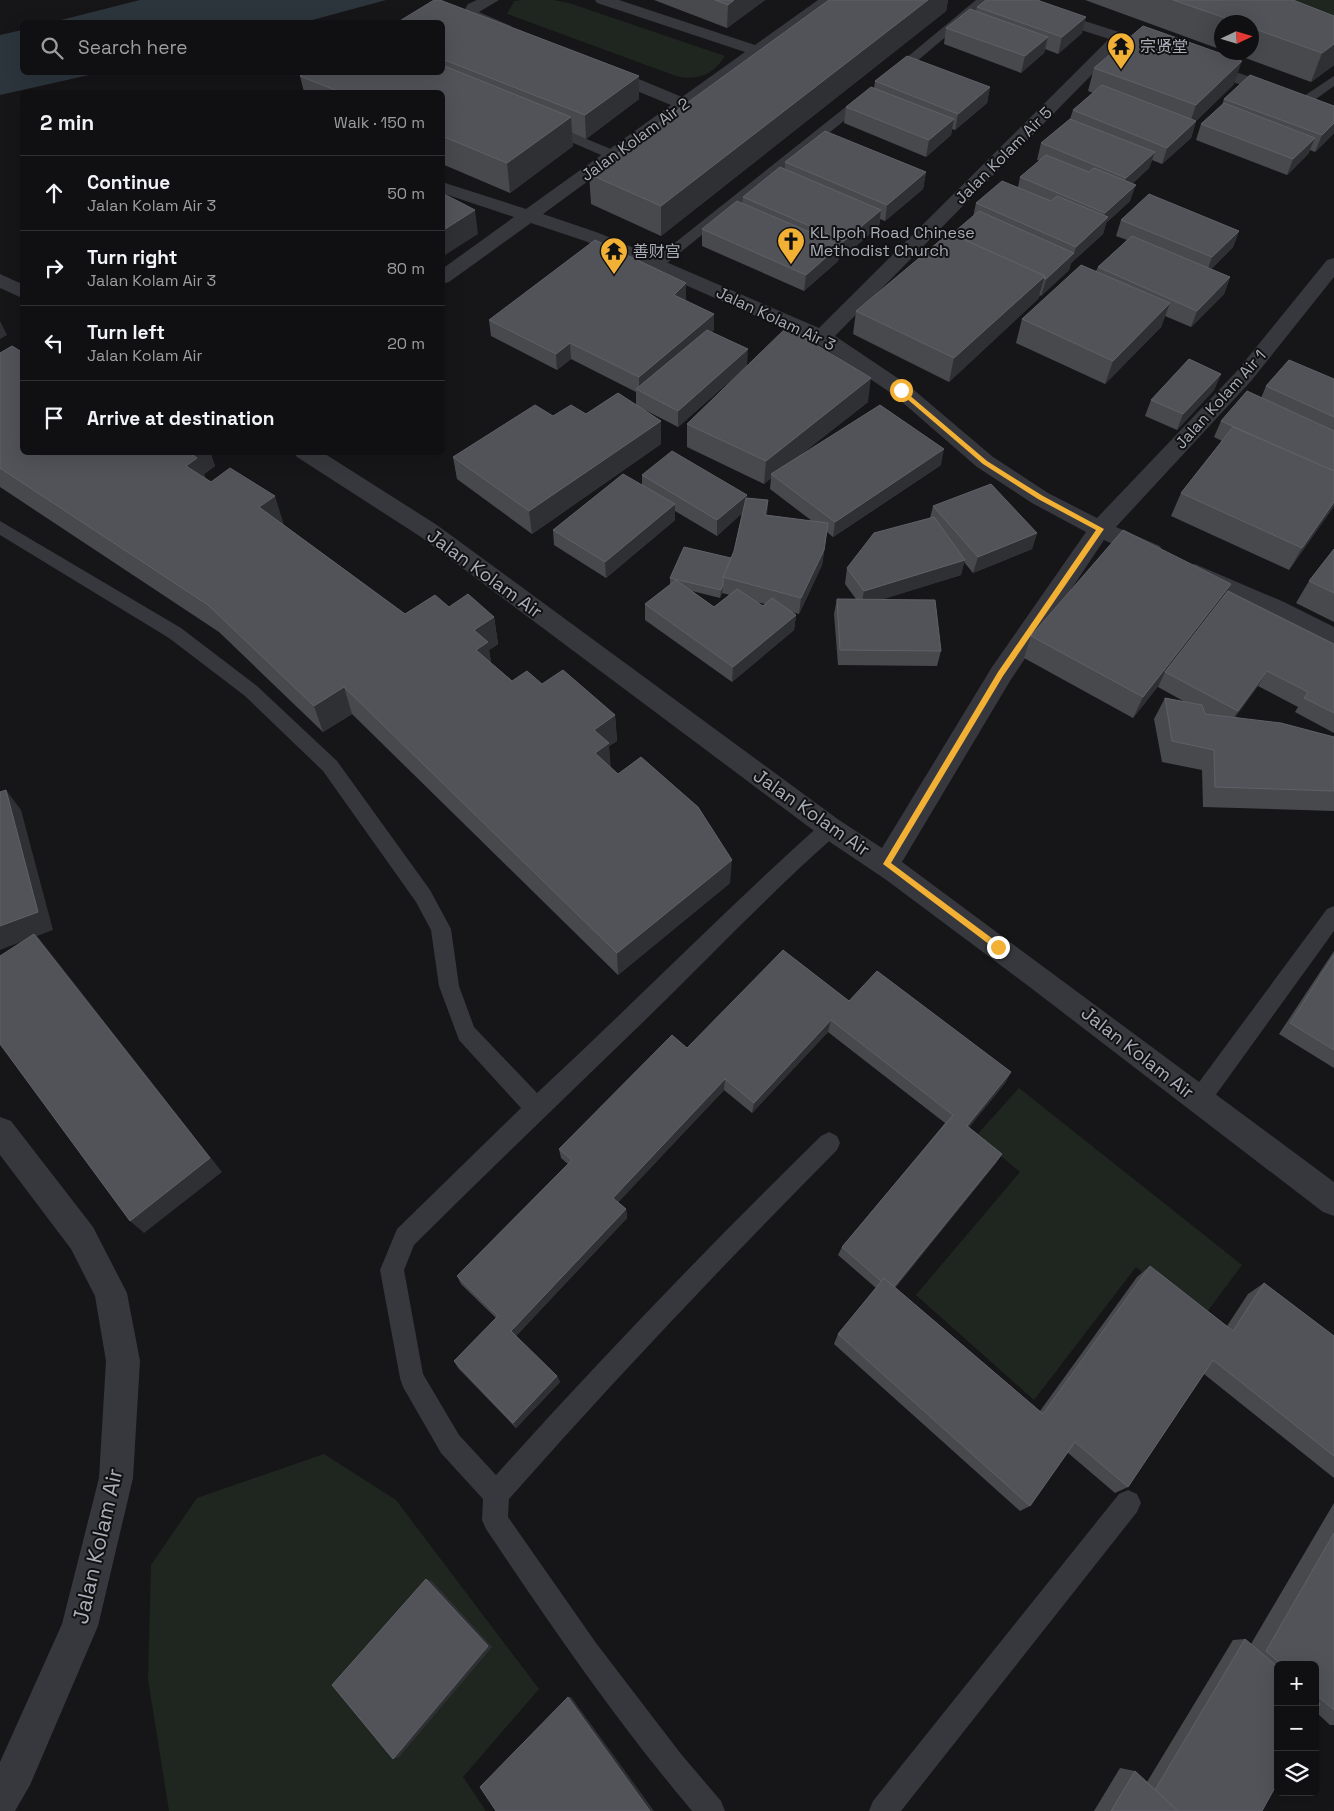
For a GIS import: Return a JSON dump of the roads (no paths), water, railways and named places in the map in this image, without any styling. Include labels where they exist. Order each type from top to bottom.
[{"type":"street","points":[[491,0],[474,7],[471,12],[473,16],[519,35]]},
{"type":"street","points":[[603,0],[757,51]]},
{"type":"street","name":"Jalan Kolam Air 2","points":[[445,276],[828,0]]},
{"type":"street","points":[[1003,0],[1148,47]]},
{"type":"street","name":"Jalan Kolam Air 5","points":[[822,337],[1120,37]]},
{"type":"street","points":[[1185,60],[1334,112]]},
{"type":"street","points":[[592,66],[683,104]]},
{"type":"street","name":"Jalan Kolam Air 3","points":[[445,188],[592,237],[822,337],[875,370],[985,462],[1040,498],[1100,529],[1276,608],[1334,638]]},
{"type":"street","name":"Jalan Kolam Air 1","points":[[1100,529],[1244,376],[1334,264]]},
{"type":"street","points":[[0,280],[20,291]]},
{"type":"street","name":"Jalan Kolam Air","points":[[310,455],[429,531],[830,828],[887,864],[1117,1034],[1199,1100],[1334,1201]]},
{"type":"street","points":[[887,864],[1001,674],[1100,529]]},
{"type":"street","name":"Jalan Kolam Air","points":[[0,1131],[86,1246],[111,1293],[123,1361],[116,1478],[80,1626],[16,1771],[0,1800]]},
{"type":"lane","points":[[657,264],[880,86],[983,0]]},
{"type":"lane","points":[[1305,101],[1334,80]]},
{"type":"lane","points":[[532,121],[613,154]]},
{"type":"lane","points":[[0,527],[175,633],[251,691],[330,766],[423,896],[441,929],[449,986],[466,1033],[536,1108]]},
{"type":"lane","points":[[496,1494],[450,1444],[412,1378],[392,1270],[405,1237],[536,1108],[632,1019],[772,880],[830,828]]},
{"type":"lane","points":[[1199,1100],[1334,915]]},
{"type":"lane","points":[[710,1811],[670,1764],[586,1653],[495,1520],[496,1494],[596,1382],[722,1248],[829,1143]]},
{"type":"lane","points":[[883,1811],[1128,1503]]},
{"type":"place","name":"宗贤堂","points":[[1121,70]]},
{"type":"place","name":"KL Ipoh Road Chinese Methodist Church","points":[[791,265]]},
{"type":"place","name":"善财宫","points":[[614,275]]}]
